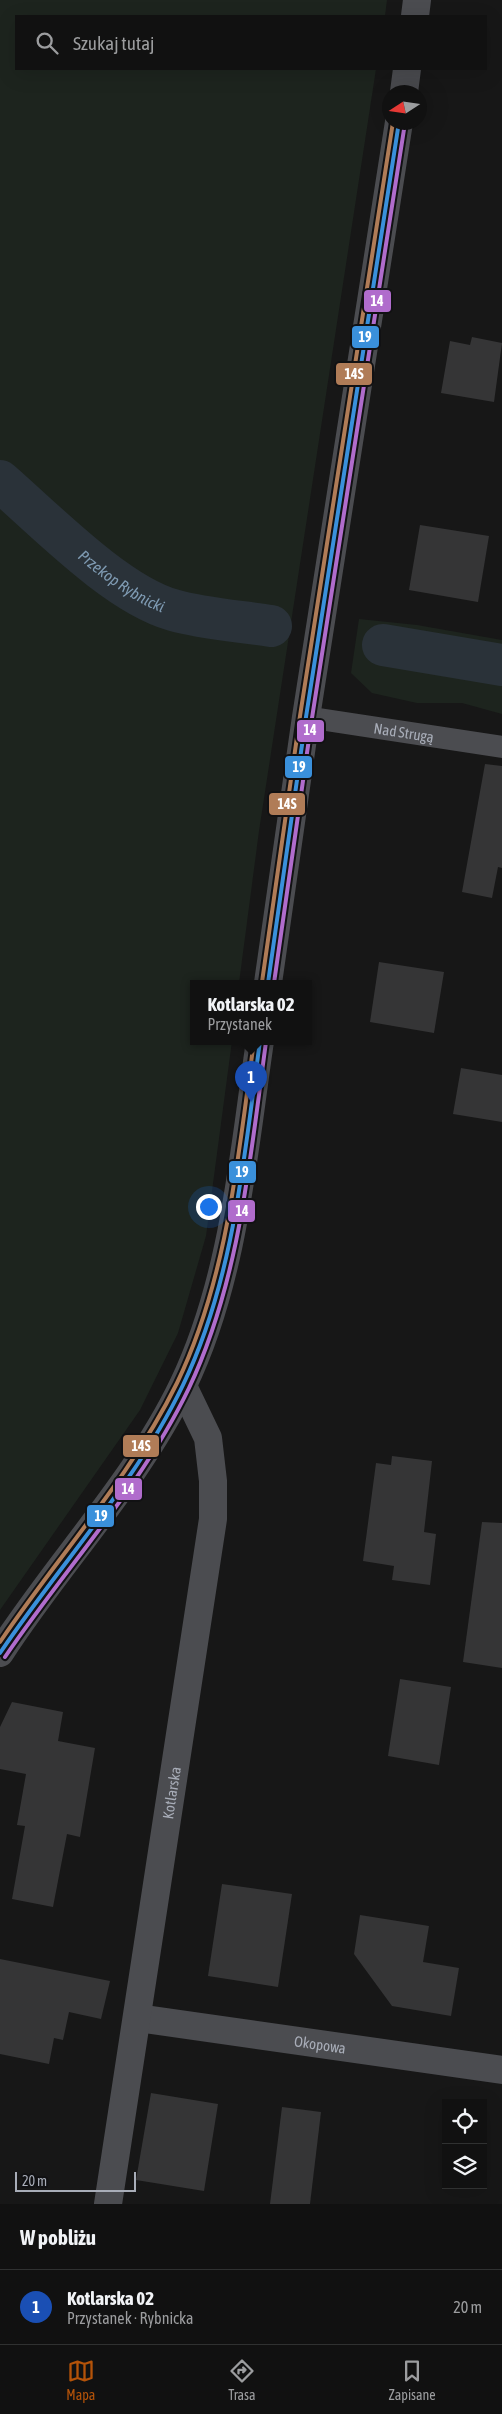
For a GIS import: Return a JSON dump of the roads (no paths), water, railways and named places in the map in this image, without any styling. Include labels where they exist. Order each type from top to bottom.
[{"type":"street","points":[[415,15],[417,0]]},
{"type":"street","points":[[405,85],[408,70]]},
{"type":"street","points":[[268,980],[306,717],[398,130]]},
{"type":"street","points":[[0,1653],[32,1603],[113,1496],[152,1438],[183,1386],[209,1324],[224,1267],[259,1045]]},
{"type":"street","name":"Kotlarska","points":[[108,2204],[213,1519],[213,1481],[208,1438],[183,1386]]},
{"type":"street","name":"Okopowa","points":[[138,2018],[502,2070]]},
{"type":"lane","name":"Nad Strugą","points":[[306,717],[502,747]]},
{"type":"waterway","name":"Przekop Rybnicki","points":[[0,481],[59,535],[128,589],[173,610],[197,616],[271,626]]},
{"type":"waterway","name":"Przekop Rybnicki","points":[[383,645],[502,665]]},
{"type":"place","name":"Kotlarska 02","points":[[251,1102]]}]
